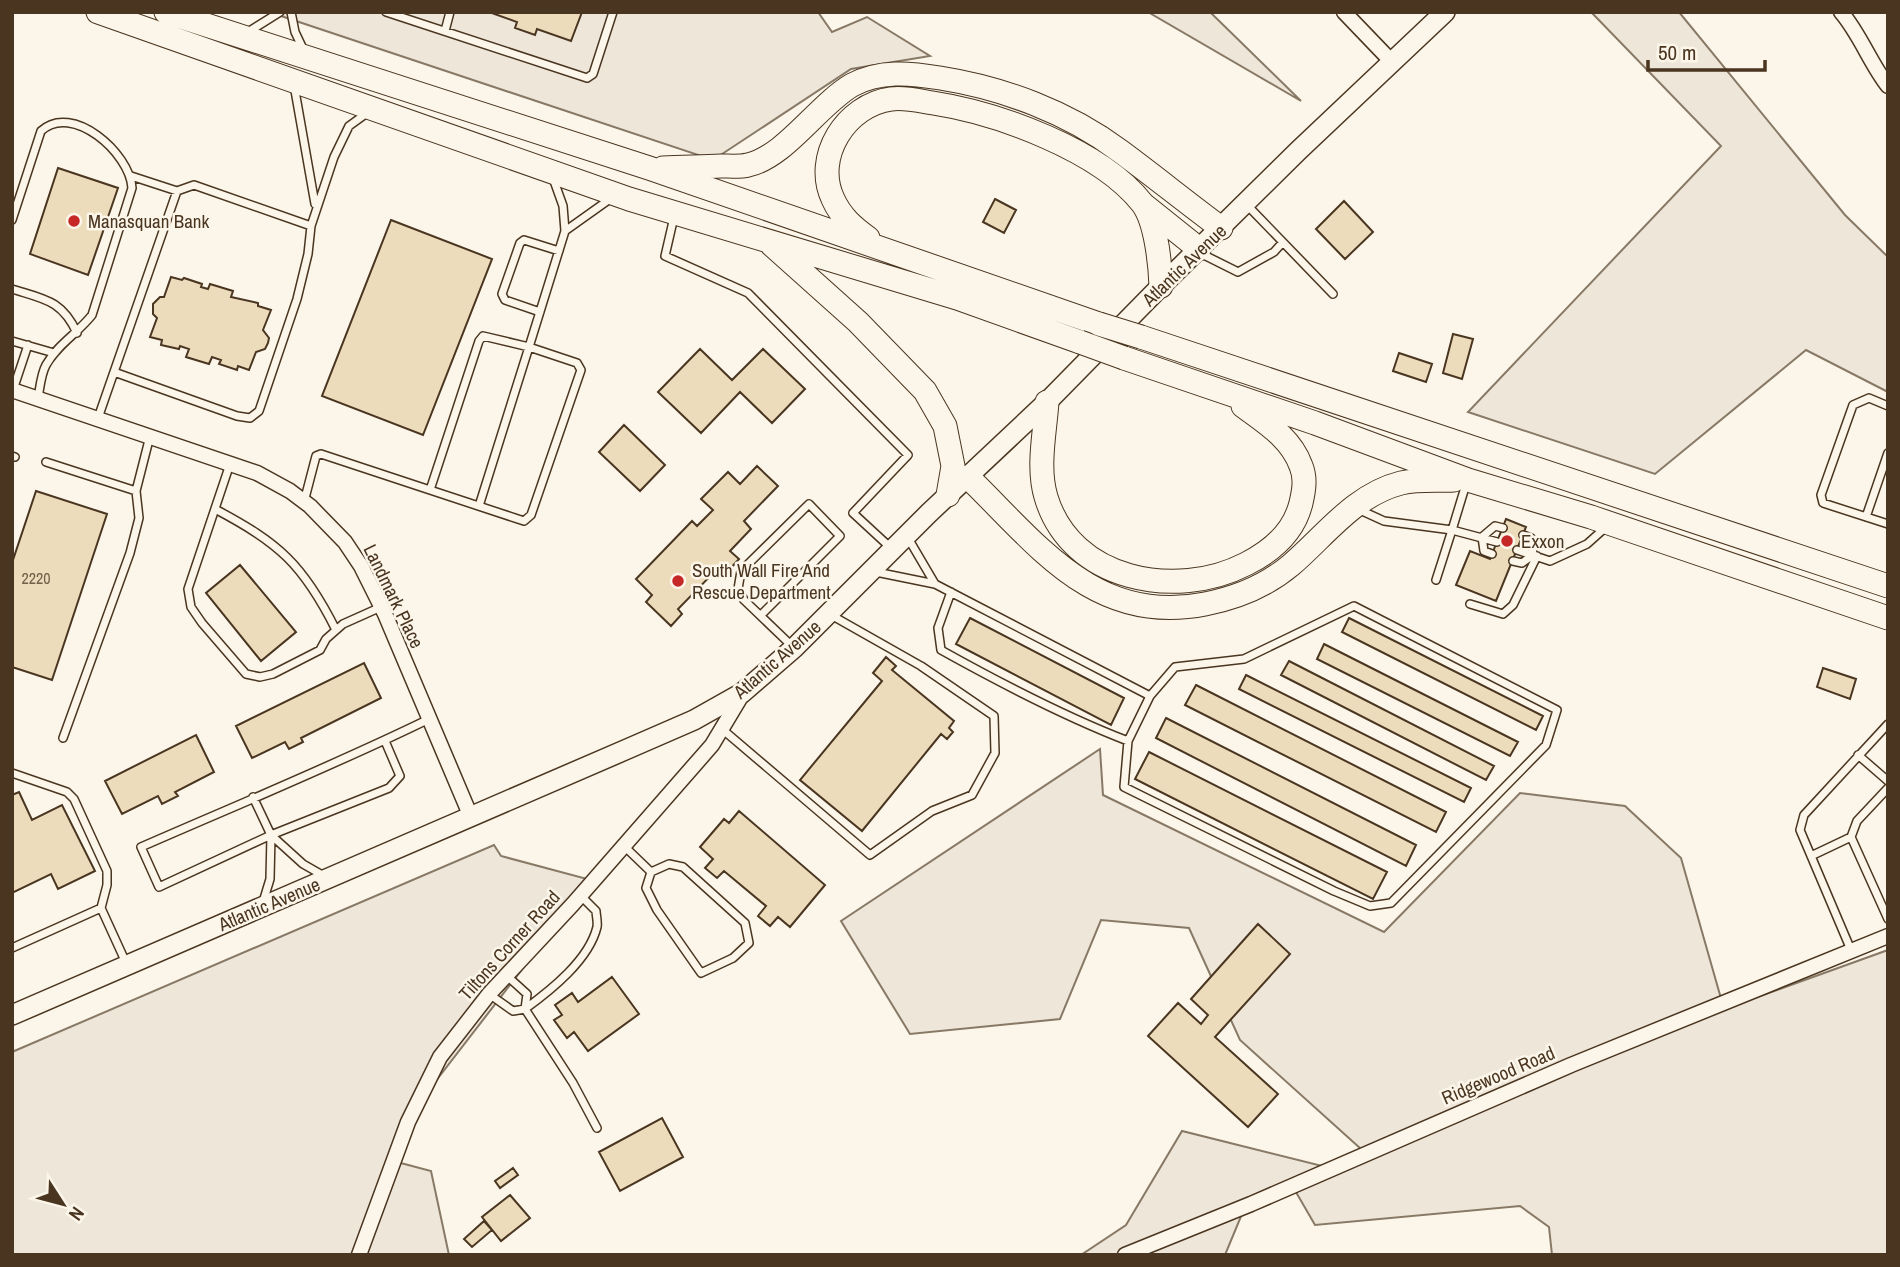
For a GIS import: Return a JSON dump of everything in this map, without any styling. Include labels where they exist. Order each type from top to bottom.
[{"type":"highway","points":[[98,12],[616,195],[957,298],[1315,423],[1468,480],[1609,524],[1888,618]]},
{"type":"highway","points":[[166,12],[649,168],[1099,324],[1888,586]]},
{"type":"highway","points":[[649,168],[748,166],[779,148],[829,102],[852,86],[865,79],[889,74],[914,74],[956,80],[995,90],[1066,118],[1119,150],[1221,228]]},
{"type":"highway","points":[[881,249],[847,223],[832,198],[827,167],[831,148],[849,119],[863,109],[890,99],[960,107],[1008,121],[1050,139],[1090,161],[1118,181],[1198,250]]},
{"type":"highway","points":[[1144,205],[1153,233],[1161,286]]},
{"type":"highway","points":[[767,241],[859,322],[925,391],[945,426],[953,466],[948,495]]},
{"type":"highway","points":[[1047,402],[1043,485],[1052,512],[1064,531],[1077,547],[1094,561],[1117,572],[1149,580],[1180,582],[1216,576],[1254,560],[1286,534],[1298,513],[1304,481],[1295,453],[1284,437],[1230,395]]},
{"type":"highway","points":[[968,477],[1074,578],[1110,597],[1150,607],[1197,606],[1222,601],[1267,582],[1292,564],[1353,507],[1370,495],[1403,483],[1468,480]]},
{"type":"main road","name":"Atlantic Avenue","points":[[12,1015],[694,720],[742,693],[794,648],[948,495],[1047,402],[1161,286],[1445,12]]},
{"type":"street","points":[[1344,12],[1392,62]]},
{"type":"street","points":[[1841,12],[1852,25],[1877,72],[1888,86]]},
{"type":"street","name":"Landmark Place","points":[[13,390],[257,473],[304,502],[328,523],[361,565],[471,817]]},
{"type":"street","name":"Tiltons Corner Road","points":[[359,1255],[420,1095],[440,1057],[489,994],[712,745],[742,693]]},
{"type":"street","name":"Ridgewood Road","points":[[1125,1255],[1251,1204],[1571,1065],[1888,936]]},
{"type":"lane","points":[[241,37],[280,12]]},
{"type":"lane","points":[[291,12],[295,32],[307,58]]},
{"type":"lane","points":[[386,12],[587,78],[593,74],[613,12]]},
{"type":"lane","points":[[444,31],[450,12]]},
{"type":"lane","points":[[293,80],[306,138],[316,207]]},
{"type":"lane","points":[[114,372],[237,416],[250,418],[259,411],[297,299],[309,254],[311,226],[334,157],[349,126],[373,108]]},
{"type":"lane","points":[[12,220],[41,131],[49,124],[63,122],[90,131],[109,143],[131,176],[132,188],[92,315],[45,367],[38,398]]},
{"type":"lane","points":[[479,506],[565,231],[563,206],[551,170]]},
{"type":"lane","points":[[131,176],[177,191],[194,185],[311,226]]},
{"type":"lane","points":[[98,418],[177,191]]},
{"type":"lane","points":[[565,231],[616,195]]},
{"type":"lane","points":[[1246,204],[1333,294]]},
{"type":"lane","points":[[675,213],[665,256],[748,293],[908,455],[853,513],[900,542],[935,584]]},
{"type":"lane","points":[[540,312],[505,300],[502,294],[520,243],[524,240],[559,251]]},
{"type":"lane","points":[[1198,250],[1238,272],[1274,252],[1282,243]]},
{"type":"lane","points":[[12,289],[46,300],[68,314],[77,332]]},
{"type":"lane","points":[[304,502],[316,456],[321,454],[430,490],[479,506],[524,521],[531,515],[580,370],[577,363],[529,347],[483,336],[479,341],[430,490]]},
{"type":"lane","points":[[12,341],[54,354]]},
{"type":"lane","points":[[13,390],[28,345]]},
{"type":"lane","points":[[1888,405],[1869,398],[1853,405],[1821,495],[1823,503],[1888,524]]},
{"type":"lane","points":[[63,738],[130,553],[139,518],[136,491],[150,435]]},
{"type":"lane","points":[[1866,517],[1888,453]]},
{"type":"lane","points":[[46,462],[136,491]]},
{"type":"lane","points":[[230,463],[188,589],[191,607],[202,624],[246,674],[260,677],[273,674],[320,650],[326,639],[343,624],[381,607]]},
{"type":"lane","points":[[1436,580],[1468,480]]},
{"type":"lane","points":[[761,615],[840,536],[809,504],[741,571],[738,589],[744,600],[794,648]]},
{"type":"lane","points":[[1353,507],[1384,521],[1451,530],[1497,542]]},
{"type":"lane","points":[[215,509],[256,530],[296,565],[317,592],[336,630]]},
{"type":"lane","points":[[1517,550],[1550,561],[1587,544],[1609,524]]},
{"type":"lane","points":[[1482,537],[1495,526],[1503,528]]},
{"type":"lane","points":[[1470,604],[1503,614],[1513,605],[1535,556],[1531,538],[1523,535]]},
{"type":"lane","points":[[1482,537],[1484,551],[1492,554]]},
{"type":"lane","points":[[1513,561],[1522,563],[1535,556]]},
{"type":"lane","points":[[872,571],[935,584],[1150,696]]},
{"type":"lane","points":[[951,592],[938,628],[941,650],[1005,686],[1128,741]]},
{"type":"lane","points":[[1354,606],[1557,710],[1546,745],[1391,903],[1370,906],[1334,891],[1124,787],[1128,741],[1150,696],[1175,667],[1244,659],[1354,606]]},
{"type":"lane","points":[[722,729],[870,855],[932,811],[972,795],[995,753],[994,716],[920,666],[828,614]]},
{"type":"lane","points":[[385,741],[400,776],[389,788],[271,835],[159,887],[141,847],[385,741],[429,719]]},
{"type":"lane","points":[[1852,950],[1800,830],[1804,815],[1888,724]]},
{"type":"lane","points":[[1858,755],[1888,781]]},
{"type":"lane","points":[[12,772],[67,792],[75,799],[107,871],[107,885],[101,908],[128,965]]},
{"type":"lane","points":[[1811,856],[1851,837],[1857,821],[1888,788]]},
{"type":"lane","points":[[254,797],[271,835],[303,864],[328,878]]},
{"type":"lane","points":[[261,908],[270,879],[271,835]]},
{"type":"lane","points":[[1851,837],[1888,919]]},
{"type":"lane","points":[[624,846],[651,872]]},
{"type":"lane","points":[[669,864],[683,867],[745,923],[749,943],[733,958],[701,974],[657,910],[646,888],[651,872],[669,864]]},
{"type":"lane","points":[[489,994],[513,1011],[525,1009],[552,989],[581,958],[597,927],[596,911],[580,895]]},
{"type":"lane","points":[[12,948],[101,908]]},
{"type":"lane","points":[[506,975],[527,994],[525,1009],[573,1083],[597,1128]]},
{"type":"shaded area","points":[[269,12],[818,12],[832,32],[867,17],[930,56],[851,69],[713,160]]},
{"type":"shaded area","points":[[1148,12],[1210,12],[1301,101]]},
{"type":"shaded area","points":[[1591,12],[1679,12],[1845,215],[1888,257],[1888,392],[1806,350],[1655,474],[1468,412],[1721,146]]},
{"type":"shaded area","points":[[1100,749],[1103,795],[1384,932],[1520,793],[1625,806],[1681,858],[1724,1009],[1888,950],[1888,1255],[1552,1255],[1549,1227],[1520,1206],[1315,1225],[1289,1180],[1249,1197],[1225,1255],[1081,1255],[1126,1225],[1182,1131],[1322,1166],[1361,1149],[1240,1040],[1189,928],[1101,920],[1060,1019],[910,1034],[841,921]]},
{"type":"shaded area","points":[[494,845],[501,856],[591,880],[415,1108],[397,1162],[431,1171],[449,1255],[12,1255],[12,1052]]},
{"type":"building","points":[[489,12],[582,12],[571,41],[537,29],[535,35],[515,28],[517,22]]},
{"type":"building","name":"Manasquan Bank","points":[[58,168],[118,188],[88,275],[30,254]]},
{"type":"building","points":[[995,199],[1016,210],[1004,233],[983,222]]},
{"type":"building","points":[[1344,201],[1373,232],[1345,259],[1316,229]]},
{"type":"building","points":[[391,220],[492,259],[423,435],[322,396]]},
{"type":"building","points":[[171,277],[182,280],[184,278],[208,289],[210,284],[233,291],[231,297],[258,303],[258,306],[271,310],[263,330],[269,338],[268,343],[265,349],[256,352],[249,370],[238,366],[237,370],[219,364],[221,360],[212,357],[209,364],[186,357],[189,349],[161,345],[162,340],[150,337],[157,318],[153,314],[153,304],[160,297],[164,297]]},
{"type":"building","points":[[1453,334],[1473,339],[1462,379],[1443,373]]},
{"type":"building","points":[[700,349],[732,380],[763,349],[805,389],[772,423],[740,392],[701,433],[658,392]]},
{"type":"building","points":[[1399,353],[1432,364],[1426,382],[1393,371]]},
{"type":"building","points":[[624,425],[665,465],[640,491],[599,452]]},
{"type":"building","points":[[757,466],[778,486],[744,521],[751,529],[730,551],[739,559],[728,571],[721,565],[678,609],[682,614],[671,626],[646,602],[652,595],[636,579],[692,521],[697,526],[713,510],[701,499],[728,472],[740,484]]},
{"type":"building","points":[[36,491],[107,514],[52,680],[12,667],[12,563]]},
{"type":"building","points":[[1506,519],[1526,527],[1496,601],[1456,585],[1470,551],[1490,559]]},
{"type":"building","points":[[240,565],[296,632],[261,661],[206,593]]},
{"type":"building","points":[[970,618],[1124,698],[1111,725],[956,644]]},
{"type":"building","points":[[1349,618],[1543,716],[1536,730],[1342,632]]},
{"type":"building","points":[[1324,644],[1518,742],[1510,756],[1317,659]]},
{"type":"building","points":[[886,657],[896,666],[892,670],[954,721],[949,728],[953,732],[947,739],[941,734],[862,831],[800,780],[882,681],[873,673]]},
{"type":"building","points":[[1289,661],[1494,766],[1486,780],[1281,675]]},
{"type":"building","points":[[364,663],[381,698],[301,738],[303,742],[289,749],[285,742],[252,758],[236,726]]},
{"type":"building","points":[[1823,668],[1856,679],[1850,699],[1817,687]]},
{"type":"building","points":[[1246,675],[1471,788],[1464,802],[1239,689]]},
{"type":"building","points":[[1196,685],[1446,812],[1436,832],[1185,705]]},
{"type":"building","points":[[1166,718],[1416,845],[1406,866],[1156,738]]},
{"type":"building","points":[[196,735],[214,772],[175,792],[178,796],[162,804],[158,796],[122,814],[105,781]]},
{"type":"building","points":[[1149,752],[1387,872],[1373,899],[1135,779]]},
{"type":"building","points":[[19,792],[32,820],[62,805],[95,871],[58,889],[51,874],[12,893],[12,795]]},
{"type":"building","points":[[739,811],[825,885],[790,927],[778,917],[770,926],[758,916],[766,906],[724,871],[717,878],[705,868],[713,859],[700,847],[724,819],[729,823]]},
{"type":"building","points":[[1258,924],[1290,954],[1215,1037],[1278,1094],[1248,1127],[1148,1036],[1178,1003],[1201,1024],[1208,1015],[1191,999]]},
{"type":"building","points":[[612,977],[639,1014],[588,1051],[574,1032],[567,1038],[554,1020],[562,1015],[555,1005],[572,993],[578,1002]]},
{"type":"building","points":[[662,1118],[683,1157],[620,1191],[599,1152]]},
{"type":"building","points":[[513,1168],[518,1175],[500,1188],[495,1181]]},
{"type":"building","points":[[510,1195],[530,1218],[501,1241],[482,1217]]},
{"type":"building","points":[[484,1221],[492,1230],[472,1247],[464,1239]]},
{"type":"place","name":"Manasquan Bank","points":[[74,221]]},
{"type":"place","name":"Exxon","points":[[1507,541]]},
{"type":"place","name":"South Wall Fire And Rescue Department","points":[[678,581]]}]
